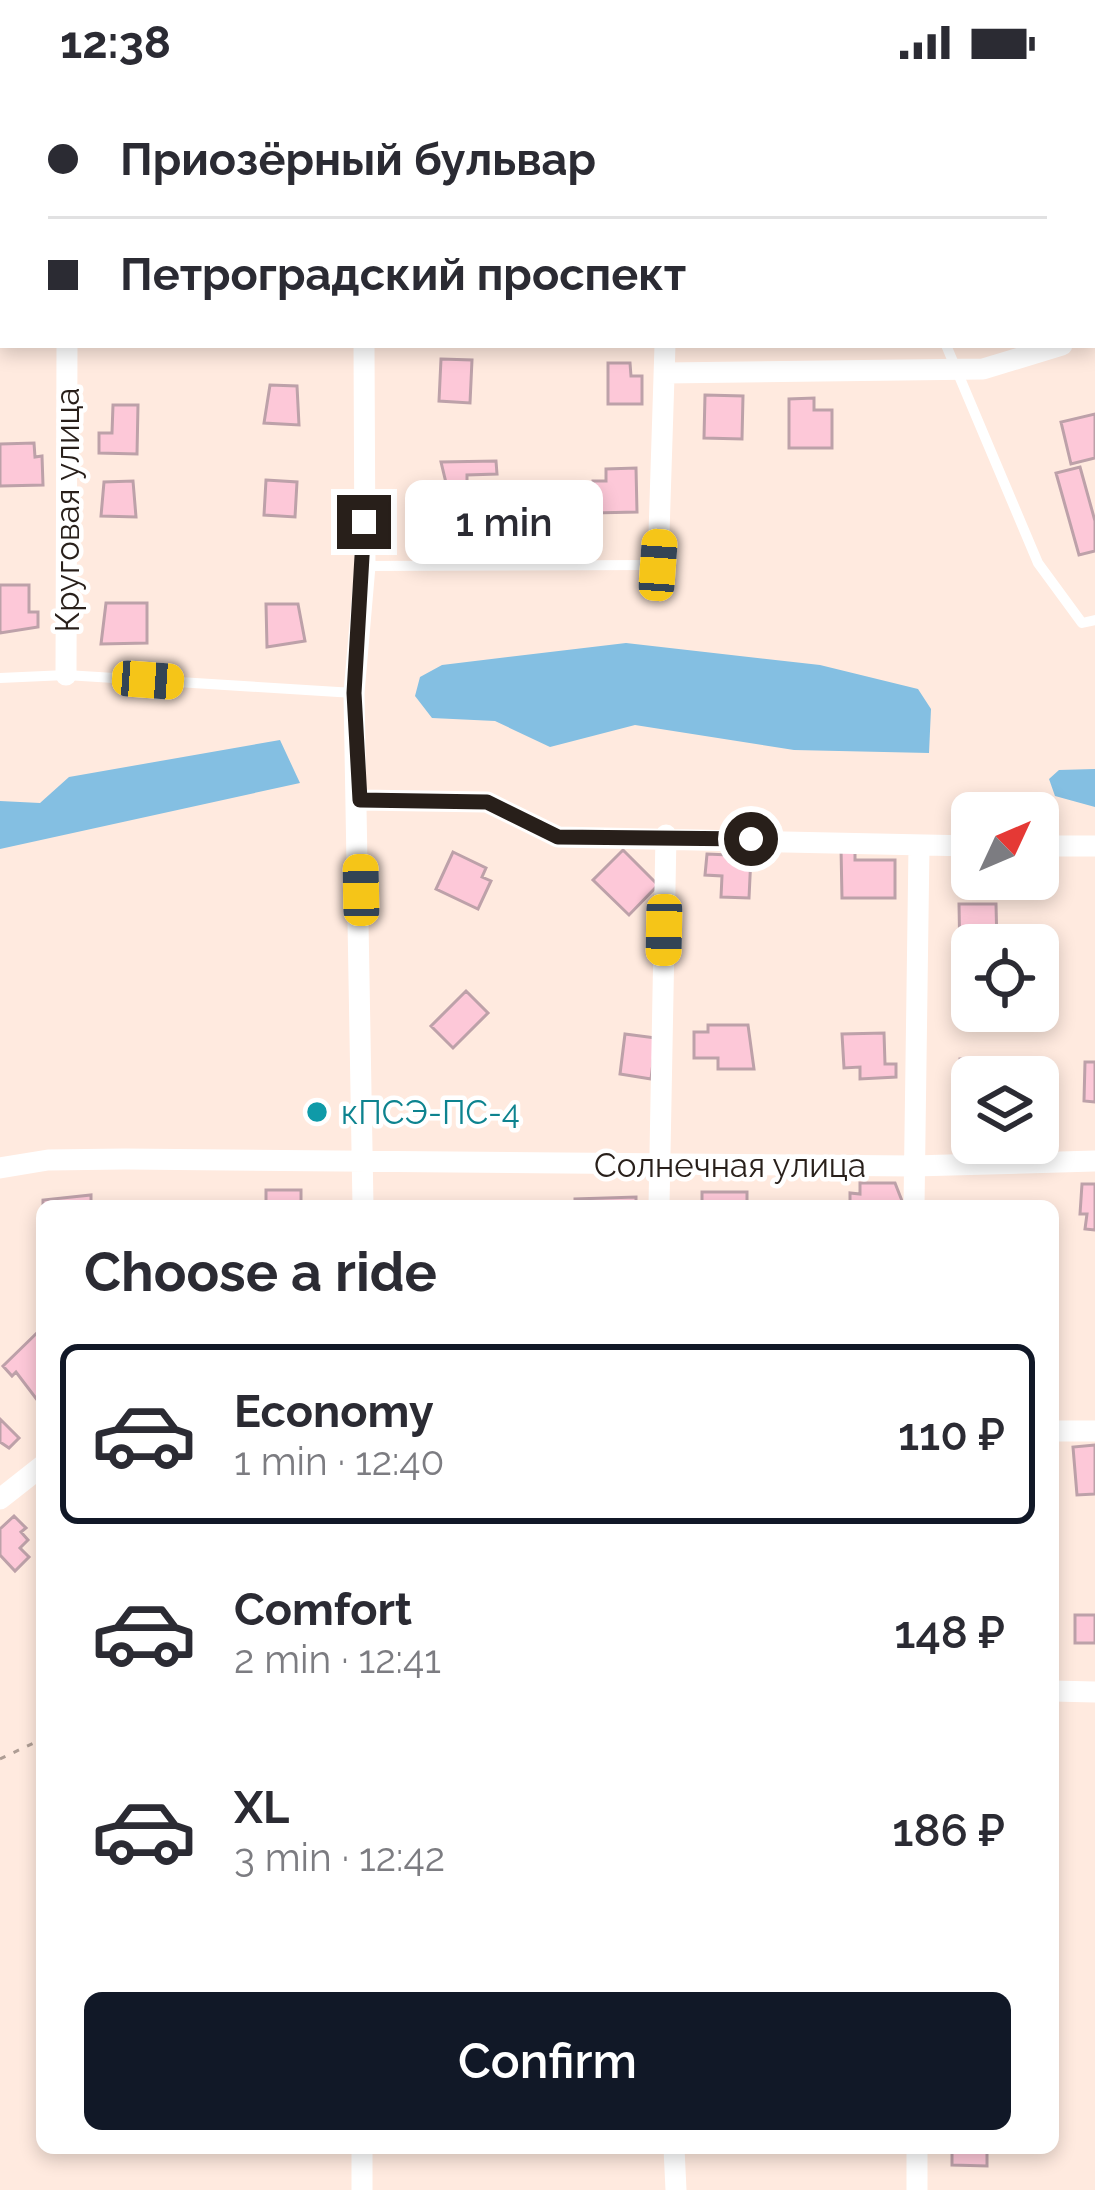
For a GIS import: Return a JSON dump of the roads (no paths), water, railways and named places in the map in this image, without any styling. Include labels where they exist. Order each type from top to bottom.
[{"type":"street","name":"Круговая улица","points":[[66,675],[67,348]]},
{"type":"street","points":[[363,1200],[360,800],[354,693],[365,566],[364,348]]},
{"type":"street","points":[[658,565],[665,348]]},
{"type":"street","points":[[665,374],[983,369],[1052,348]]},
{"type":"street","points":[[360,800],[487,802],[558,837],[951,846]]},
{"type":"street","points":[[659,1200],[666,836]]},
{"type":"street","points":[[914,1200],[920,846]]},
{"type":"street","points":[[1059,846],[1095,846]]},
{"type":"street","name":"Солнечная улица","points":[[0,1168],[48,1160],[659,1166],[1095,1161]]},
{"type":"street","points":[[1059,1431],[1095,1431]]},
{"type":"street","points":[[0,1499],[36,1471]]},
{"type":"street","points":[[1059,1691],[1095,1692]]},
{"type":"street","points":[[362,2154],[362,2190]]},
{"type":"street","points":[[674,2154],[676,2190]]},
{"type":"street","points":[[917,2154],[917,2190]]},
{"type":"lane","points":[[947,348],[1038,563],[1089,621]]},
{"type":"lane","points":[[365,566],[658,565]]},
{"type":"lane","points":[[0,678],[66,675],[354,693]]},
{"type":"water","points":[[626,643],[820,665],[918,689],[931,709],[929,753],[794,750],[635,725],[550,747],[495,721],[432,718],[415,696],[420,677],[442,665]]},
{"type":"water","points":[[280,740],[300,783],[0,849],[0,801],[40,803],[69,777]]},
{"type":"water","points":[[1095,769],[1095,807],[1054,792],[1049,779],[1059,770]]},
{"type":"place","name":"кПСЭ-ПС-4","points":[[317,1112]]}]
